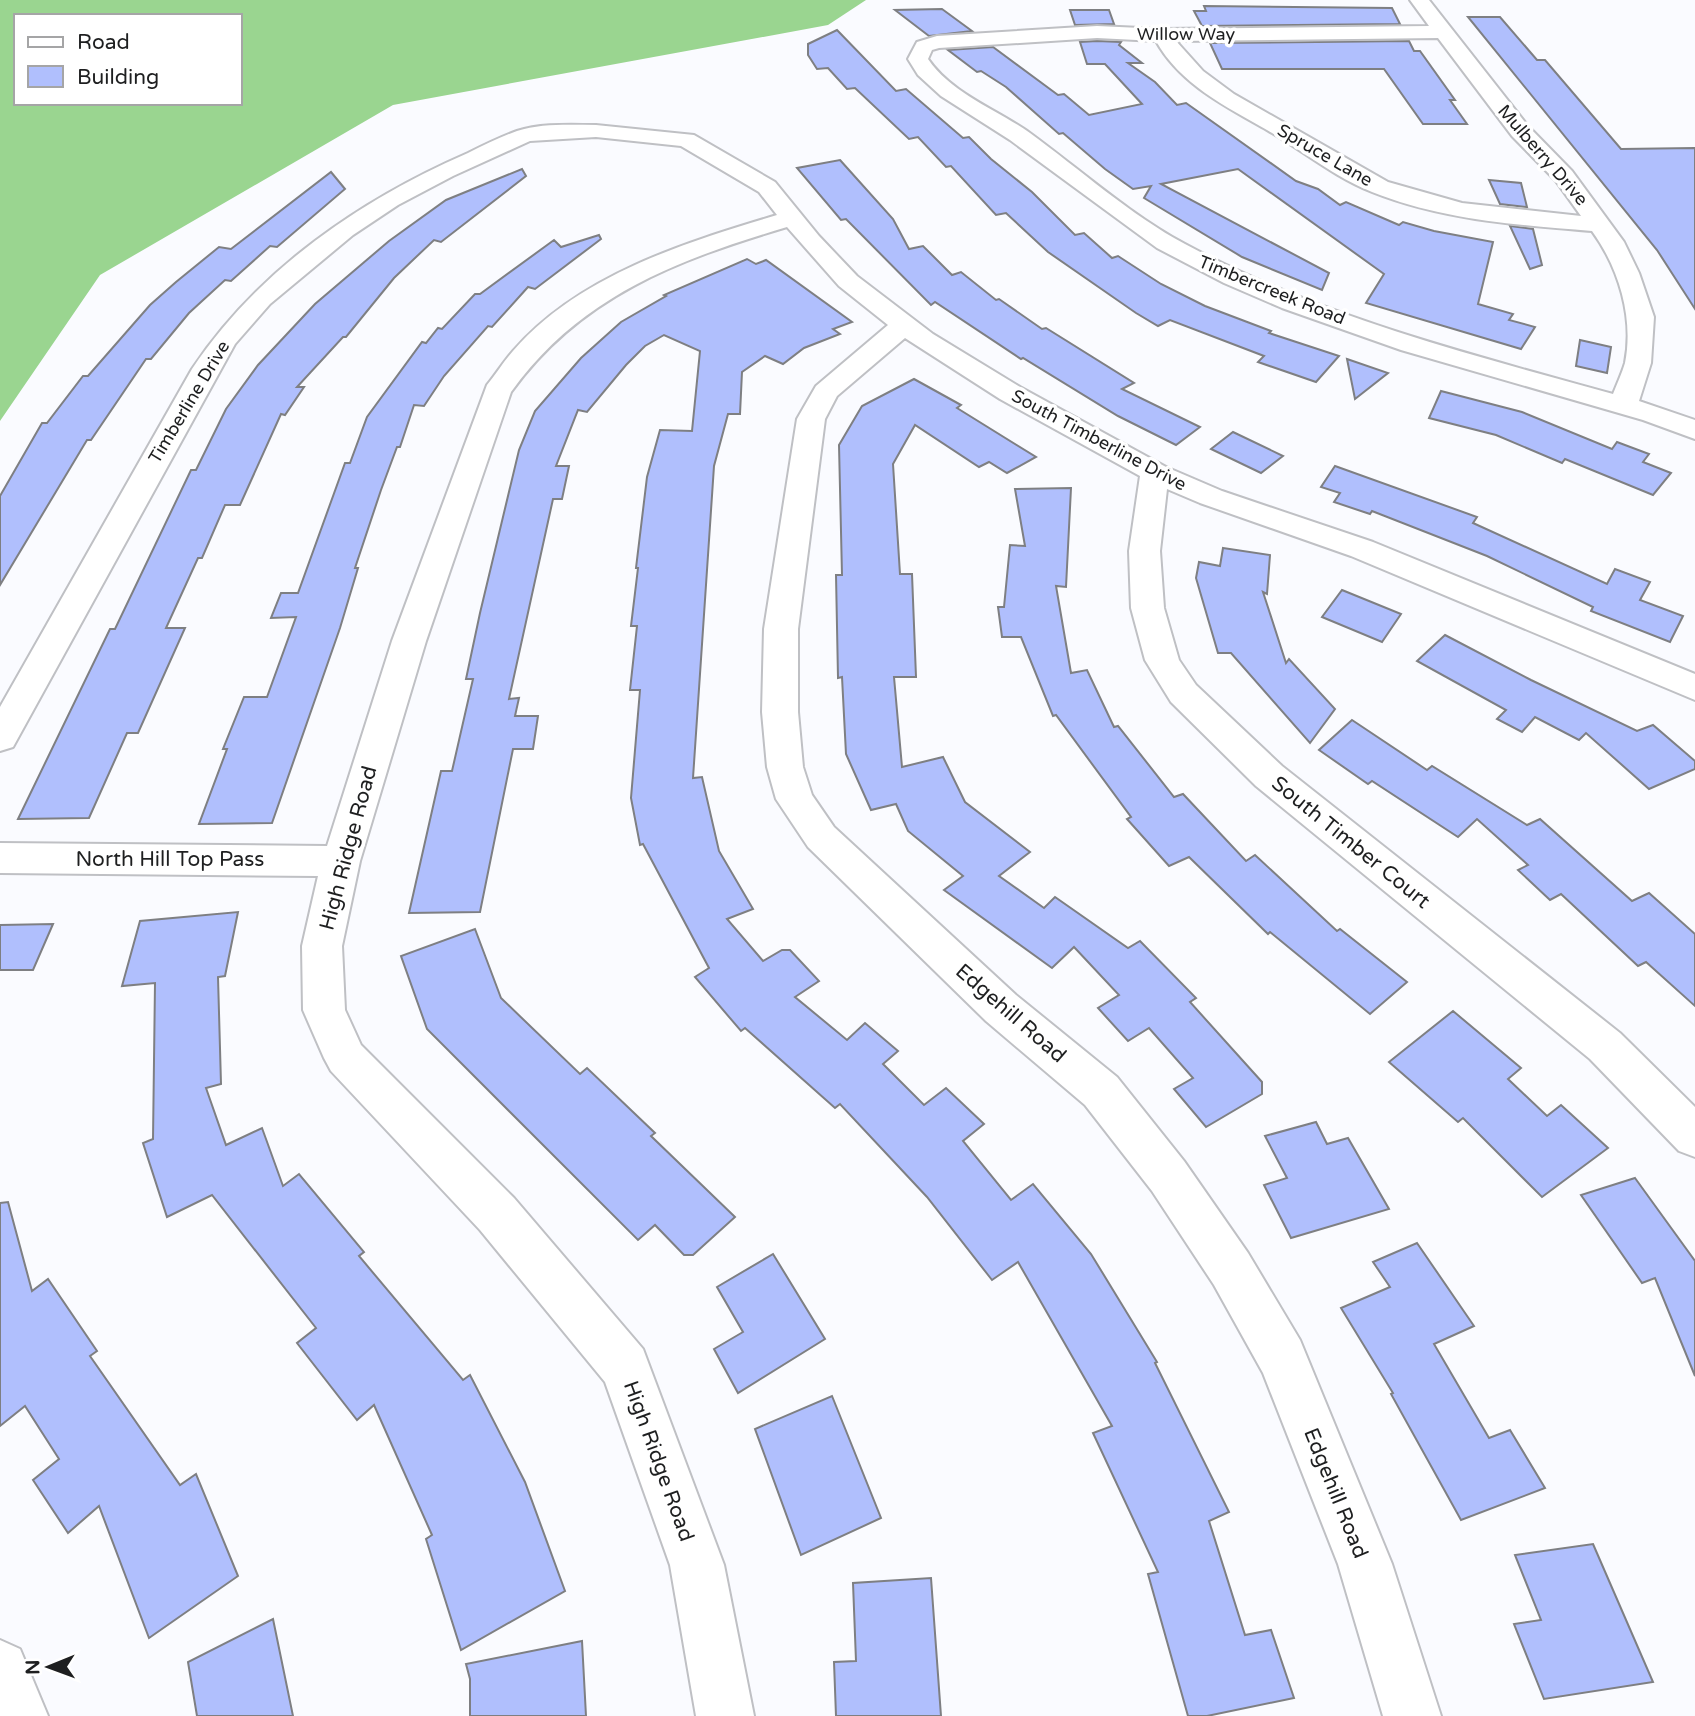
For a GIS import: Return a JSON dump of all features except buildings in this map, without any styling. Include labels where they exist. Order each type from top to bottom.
[{"type":"street","name":"Mulberry Drive","points":[[1419,0],[1520,131],[1564,176],[1601,225],[1627,272],[1641,317],[1637,363],[1623,406]]},
{"type":"street","name":"Willow Way","points":[[928,45],[963,40],[1097,32],[1163,36],[1444,32]]},
{"type":"street","name":"Spruce Lane","points":[[1163,36],[1169,49],[1181,62],[1226,97],[1380,187],[1435,204],[1484,214],[1601,225]]},
{"type":"street","name":"Timbercreek Road","points":[[928,45],[921,50],[918,59],[923,70],[1174,249],[1219,270],[1377,333],[1695,430]]},
{"type":"street","name":"South Timberline Drive","points":[[596,131],[686,140],[767,187],[848,281],[904,325],[1010,393],[1156,473],[1211,497],[1362,549],[1467,591],[1651,672],[1695,688]]},
{"type":"street","name":"Timberline Drive","points":[[0,738],[206,369],[225,340],[261,299],[345,230],[390,200],[445,171],[524,136],[546,132],[596,131]]},
{"type":"street","name":"High Ridge Road","points":[[725,1716],[697,1565],[625,1367],[497,1214],[346,1058],[324,1010],[322,946],[341,861],[409,641],[497,391],[512,367],[535,342],[618,284],[664,259],[792,218]]},
{"type":"street","name":"Edgehill Road","points":[[904,325],[826,392],[811,419],[781,629],[780,712],[785,767],[795,799],[831,847],[1001,1008],[1101,1091],[1176,1188],[1231,1269],[1282,1358],[1365,1564],[1412,1716]]},
{"type":"street","name":"South Timber Court","points":[[1156,473],[1147,504],[1144,541],[1146,585],[1155,642],[1174,681],[1222,733],[1269,776],[1605,1046],[1695,1137]]},
{"type":"street","name":"North Hill Top Pass","points":[[0,858],[341,861]]},
{"type":"street","points":[[0,1670],[19,1716]]},
{"type":"green space","points":[[0,0],[866,0],[828,25],[393,105],[100,275],[0,421]]}]
